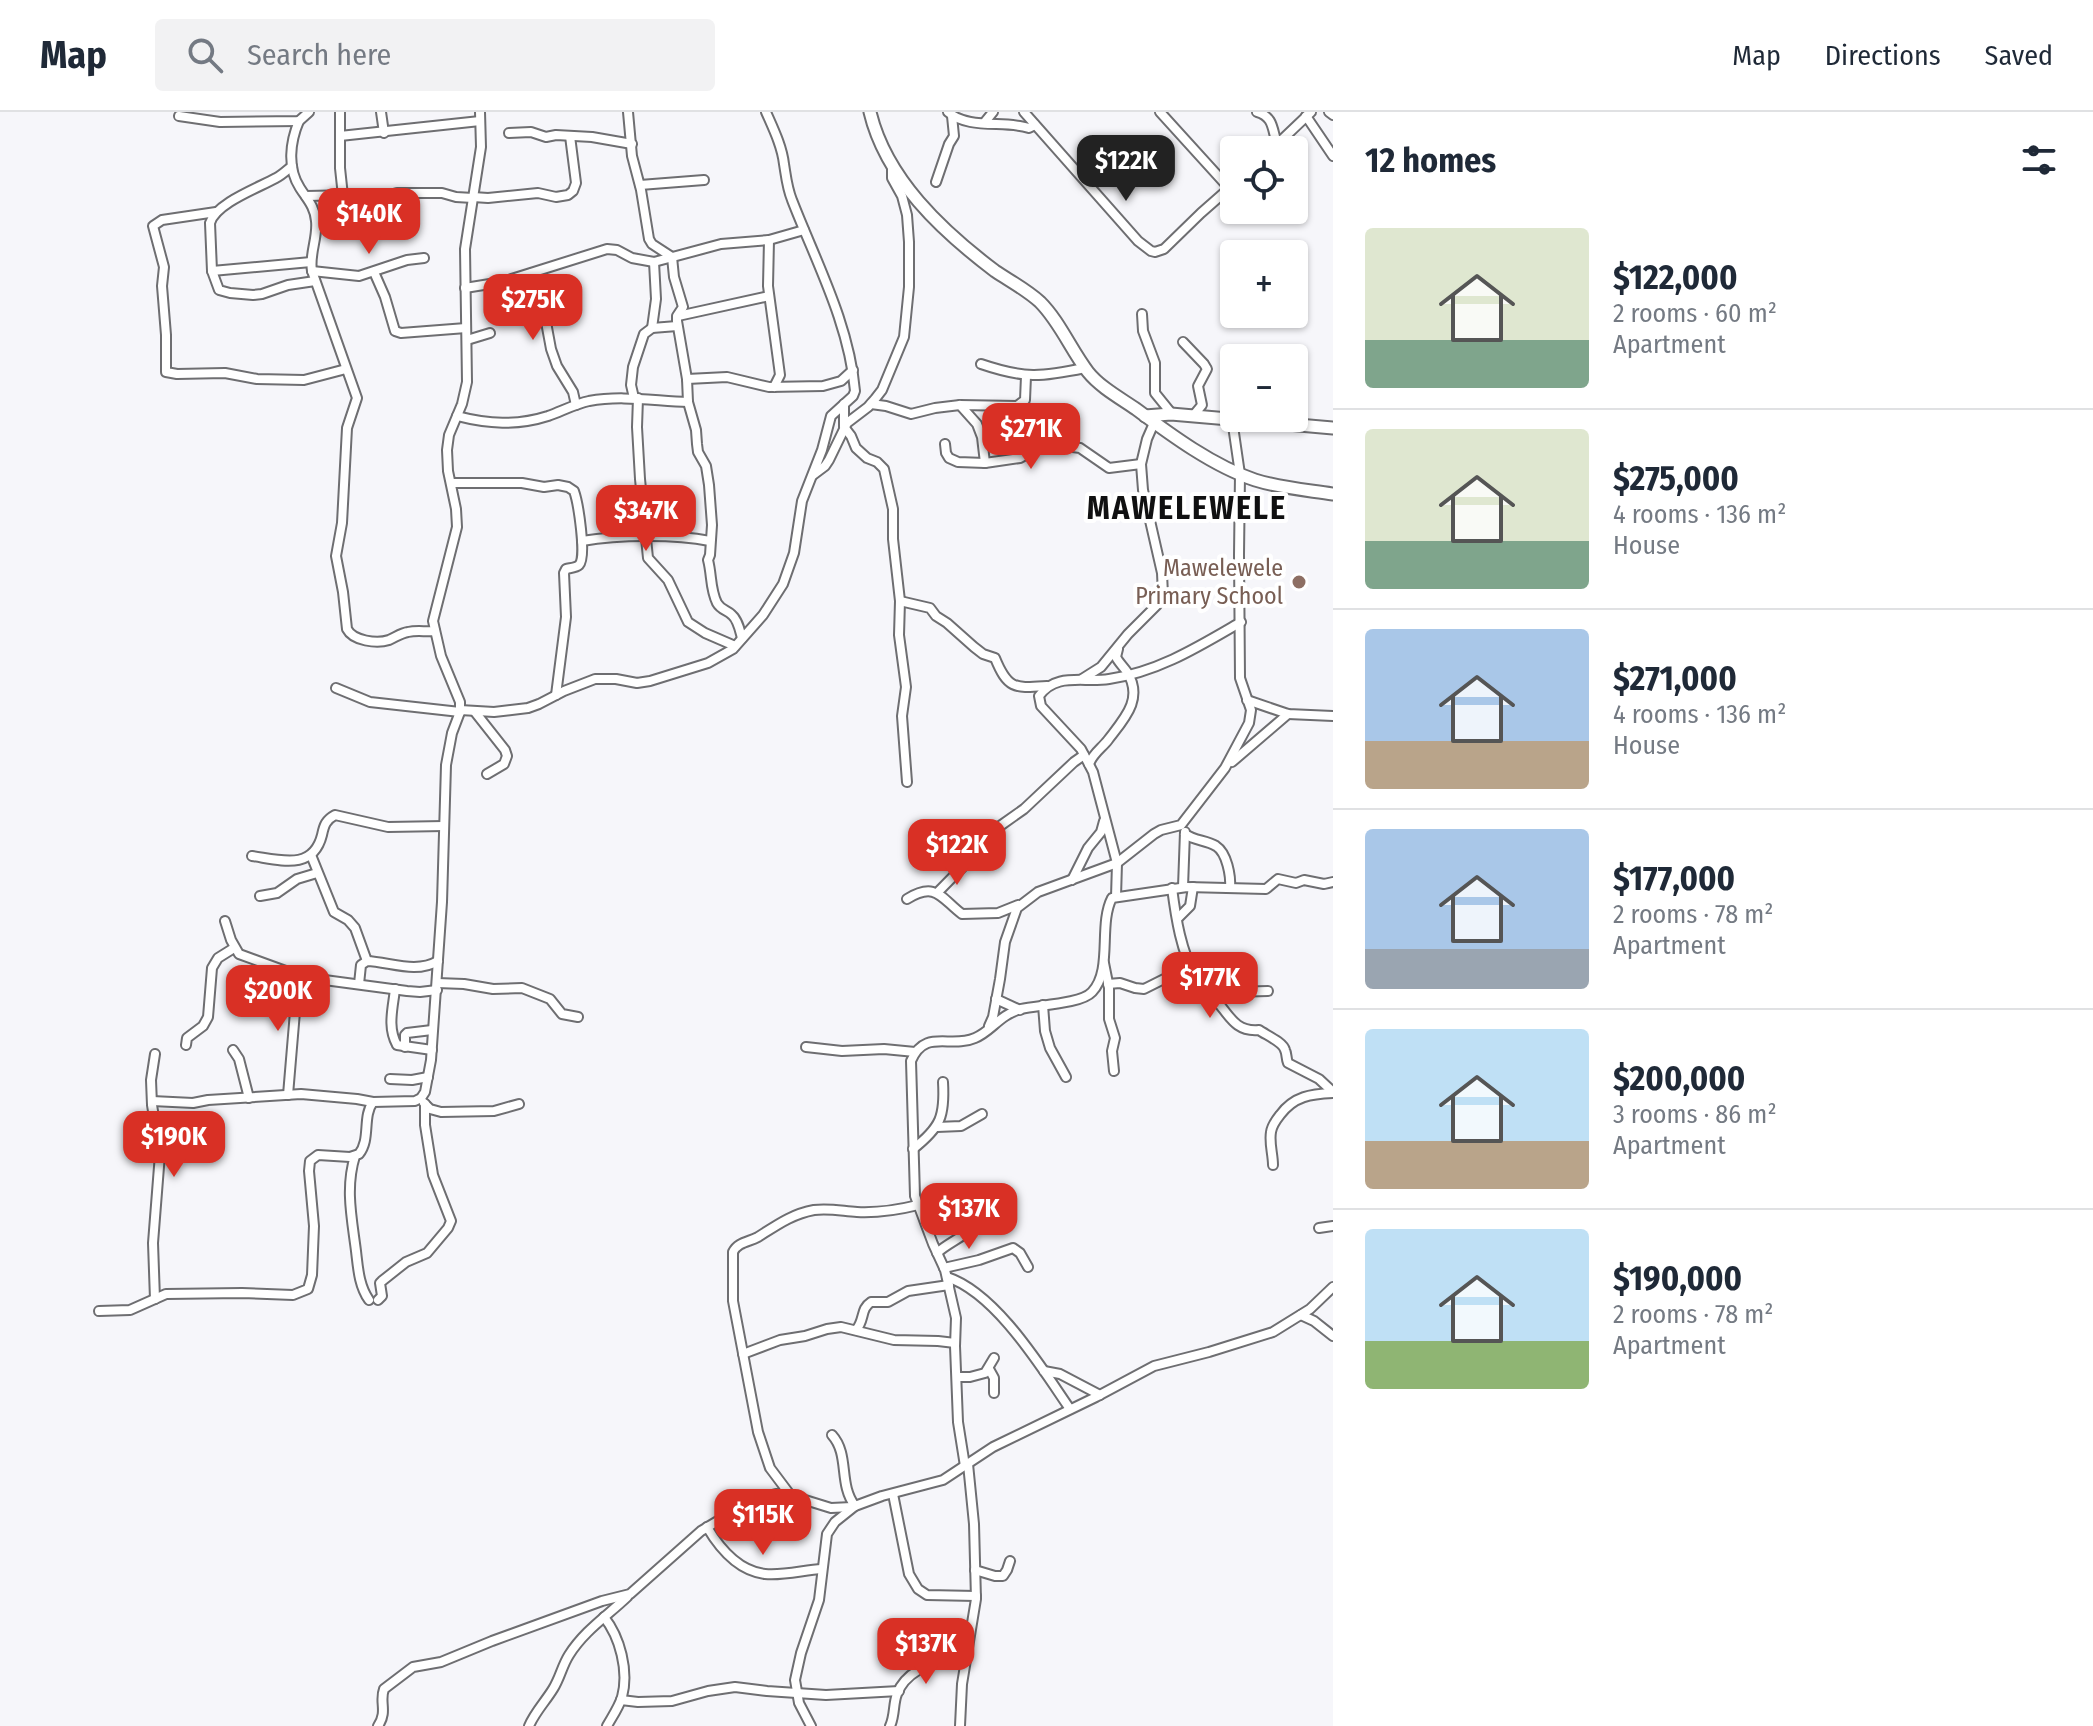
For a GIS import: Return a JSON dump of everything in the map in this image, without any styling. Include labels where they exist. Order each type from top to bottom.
[{"type":"street","points":[[179,116],[220,122],[296,118],[309,112]]},
{"type":"street","points":[[340,112],[343,196]]},
{"type":"street","points":[[381,112],[384,133]]},
{"type":"street","points":[[628,112],[632,156],[649,239],[672,257]]},
{"type":"street","points":[[336,688],[370,702],[460,711],[494,712],[528,708],[595,679],[637,683],[710,662],[735,646],[763,615],[783,584],[794,553],[802,501],[831,416],[854,394],[853,370],[827,284],[788,189],[784,164],[766,112]]},
{"type":"street","points":[[870,112],[874,129],[892,165],[928,213],[945,230],[1040,303],[1085,368],[1102,385],[1199,452],[1240,474],[1268,483],[1333,494]]},
{"type":"street","points":[[984,123],[993,112]]},
{"type":"street","points":[[1024,112],[1138,241],[1151,251],[1164,249],[1220,196]]},
{"type":"street","points":[[1160,112],[1220,174]]},
{"type":"street","points":[[1257,112],[1269,118],[1272,136]]},
{"type":"street","points":[[1285,136],[1308,114],[1333,156]]},
{"type":"street","points":[[936,182],[954,136],[954,115],[984,123],[1019,124],[1029,128],[1035,125]]},
{"type":"street","points":[[340,136],[384,133],[480,116],[481,147],[465,249],[467,382],[447,450],[457,527],[433,621],[441,656],[458,695],[460,711],[447,756],[437,986],[432,1050],[422,1101],[433,1175],[451,1221],[427,1253],[406,1262],[380,1283],[382,1296],[373,1300],[364,1293],[360,1278],[350,1207],[350,1179],[355,1156]]},
{"type":"street","points":[[296,118],[292,166],[297,183],[314,210],[317,225],[311,267],[357,398],[347,428],[342,523],[336,556],[348,633],[355,638],[378,641],[408,632],[435,631]]},
{"type":"street","points":[[509,133],[592,137],[632,144]]},
{"type":"street","points":[[306,196],[383,197],[397,193],[442,193],[456,197],[488,198],[538,193],[556,197],[568,195],[576,183],[570,136]]},
{"type":"street","points":[[812,475],[829,460],[844,427],[882,390],[899,351],[907,320],[907,215],[902,196],[892,178],[892,165]]},
{"type":"street","points":[[292,166],[212,216],[212,271],[219,290],[230,293],[262,294],[288,285],[315,281]]},
{"type":"street","points":[[640,185],[704,180]]},
{"type":"street","points":[[216,212],[162,220],[153,226],[164,267],[166,372],[225,373],[257,379],[304,380],[346,369]]},
{"type":"street","points":[[465,288],[502,282],[607,249],[654,262],[731,242],[769,240],[804,230]]},
{"type":"street","points":[[769,240],[769,296],[780,375],[774,387]]},
{"type":"street","points":[[672,257],[683,307],[677,321],[688,402],[698,452],[706,466],[709,485],[712,525],[708,561],[710,584],[719,607],[737,620],[742,638]]},
{"type":"street","points":[[212,271],[311,267],[351,276],[424,258]]},
{"type":"street","points":[[652,328],[656,299],[654,262]]},
{"type":"street","points":[[374,272],[395,331],[466,328]]},
{"type":"street","points":[[532,273],[534,304],[546,322],[557,366],[573,392],[576,405]]},
{"type":"street","points":[[735,646],[705,633],[686,620],[668,580],[648,558],[636,398],[631,385],[633,367],[644,334],[652,328],[769,296]]},
{"type":"street","points":[[1142,314],[1143,331],[1155,363],[1155,393],[1172,414]]},
{"type":"street","points":[[467,340],[490,333]]},
{"type":"street","points":[[1183,342],[1207,369],[1198,386],[1202,405],[1193,416]]},
{"type":"street","points":[[981,364],[1026,376],[1085,368]]},
{"type":"street","points":[[687,379],[727,377],[762,386],[827,386],[841,381],[853,370]]},
{"type":"street","points":[[871,404],[911,414],[960,405],[1021,405],[1025,400],[1026,376]]},
{"type":"street","points":[[457,416],[506,423],[538,419],[591,401],[636,398],[688,402]]},
{"type":"street","points":[[844,404],[844,427],[856,448],[884,469],[893,509],[900,601],[899,635],[906,692],[902,716],[907,782]]},
{"type":"street","points":[[960,405],[977,424],[985,463]]},
{"type":"street","points":[[1149,419],[1172,414],[1220,418]]},
{"type":"street","points":[[1082,679],[1101,667],[1163,595],[1162,573],[1143,490],[1141,464],[1149,419]]},
{"type":"street","points":[[1308,426],[1333,428]]},
{"type":"street","points":[[988,1029],[993,1017],[1008,928],[1015,910],[1038,892],[1117,863],[1154,834],[1186,821],[1225,768],[1249,723],[1251,710],[1240,678],[1240,474],[1234,432]]},
{"type":"street","points":[[945,444],[946,453],[954,461],[985,463],[1020,458],[1051,444],[1080,448],[1109,468],[1141,464]]},
{"type":"street","points":[[451,483],[558,485],[572,488],[576,495],[583,554],[580,565],[566,569],[564,573],[566,617],[556,695]]},
{"type":"street","points":[[582,541],[615,537],[679,537],[710,541]]},
{"type":"street","points":[[900,601],[930,608],[938,619],[951,625],[974,647],[995,658],[998,669],[1009,684],[1025,688],[1049,686]]},
{"type":"street","points":[[1116,897],[1117,863],[1093,772],[1064,729],[1041,706],[1039,696],[1060,680],[1096,680],[1147,671],[1184,656],[1241,622]]},
{"type":"street","points":[[937,893],[1000,826],[1024,809],[1074,762],[1092,757],[1108,740],[1133,703],[1135,692],[1129,674],[1116,657],[1118,648]]},
{"type":"street","points":[[1247,700],[1288,714],[1333,716]]},
{"type":"street","points":[[474,711],[507,756],[504,764],[487,774]]},
{"type":"street","points":[[1225,768],[1288,714]]},
{"type":"street","points":[[252,856],[286,861],[311,855],[319,844],[324,824],[335,815],[388,827],[444,826]]},
{"type":"street","points":[[1072,880],[1088,848],[1101,832],[1105,816]]},
{"type":"street","points":[[1178,918],[1190,906],[1186,821]]},
{"type":"street","points":[[1185,834],[1220,849],[1230,874],[1230,888]]},
{"type":"street","points":[[311,855],[334,912],[355,928],[367,961]]},
{"type":"street","points":[[260,896],[277,893],[297,879],[317,873]]},
{"type":"street","points":[[1114,1071],[1112,1051],[1115,1038],[1109,1019],[1104,963],[1110,899],[1172,888],[1266,889],[1278,879],[1296,883],[1304,880],[1324,884],[1333,882]]},
{"type":"street","points":[[1172,888],[1183,948],[1206,996],[1218,1002],[1224,1013],[1238,1025],[1259,1030],[1279,1042],[1285,1048],[1288,1063],[1319,1079],[1333,1092]]},
{"type":"street","points":[[907,899],[919,893],[937,893],[962,914],[998,913],[1022,903]]},
{"type":"street","points":[[225,921],[239,954],[298,976],[420,992],[437,986],[464,984],[493,989],[522,988],[550,999],[562,1014],[578,1017]]},
{"type":"street","points":[[186,1045],[187,1038],[203,1026],[208,1017],[212,968],[218,958],[234,948]]},
{"type":"street","points":[[359,984],[361,965],[367,961],[413,967],[429,966],[438,961]]},
{"type":"street","points":[[960,1726],[962,1684],[976,1596],[972,1486],[958,1422],[956,1318],[946,1277],[915,1196],[911,1061],[915,1052],[926,1043],[975,1038],[1004,1016],[1020,1010],[1087,997],[1095,988],[1104,963]]},
{"type":"street","points":[[288,1095],[298,976]]},
{"type":"street","points":[[1108,984],[1120,983],[1144,989],[1164,979],[1197,979]]},
{"type":"street","points":[[319,1007],[320,980]]},
{"type":"street","points":[[395,989],[392,1032],[397,1045],[432,1050]]},
{"type":"street","points":[[1206,996],[1268,991]]},
{"type":"street","points":[[996,999],[1020,1010]]},
{"type":"street","points":[[1043,1005],[1050,1048],[1066,1077]]},
{"type":"street","points":[[405,1047],[405,1035],[409,1032],[432,1030]]},
{"type":"street","points":[[806,1047],[915,1052]]},
{"type":"street","points":[[233,1050],[239,1059],[249,1098]]},
{"type":"street","points":[[155,1054],[152,1101],[160,1154],[153,1243],[155,1299]]},
{"type":"street","points":[[390,1079],[428,1077]]},
{"type":"street","points":[[913,1149],[937,1127],[942,1116],[943,1082]]},
{"type":"street","points":[[1273,1165],[1271,1133],[1282,1112],[1301,1097],[1333,1092]]},
{"type":"street","points":[[152,1101],[193,1103],[321,1095],[373,1102],[422,1101],[435,1111],[470,1112],[499,1110],[519,1104]]},
{"type":"street","points":[[99,1311],[130,1310],[166,1294],[293,1295],[308,1289],[314,1240],[310,1161],[318,1155],[355,1156],[361,1152],[365,1145],[369,1108],[373,1102]]},
{"type":"street","points":[[937,1127],[961,1126],[982,1114]]},
{"type":"street","points":[[791,1496],[770,1468],[763,1450],[733,1301],[732,1257],[735,1247],[778,1223],[815,1210],[888,1212],[918,1205]]},
{"type":"street","points":[[937,1253],[976,1224]]},
{"type":"street","points":[[1319,1228],[1333,1226]]},
{"type":"street","points":[[856,1330],[862,1322],[864,1307],[871,1302],[888,1302],[979,1260],[1013,1248],[1028,1267]]},
{"type":"street","points":[[946,1277],[969,1288],[997,1310],[1070,1409]]},
{"type":"street","points":[[529,1726],[558,1681],[567,1657],[604,1617],[707,1527],[753,1500],[769,1495],[791,1496],[831,1508],[854,1506],[943,1480],[993,1447],[1154,1366],[1273,1332],[1301,1315],[1333,1287]]},
{"type":"street","points":[[1301,1315],[1333,1336]]},
{"type":"street","points":[[743,1354],[780,1340],[841,1327],[894,1340],[955,1343]]},
{"type":"street","points":[[957,1377],[985,1373],[994,1358]]},
{"type":"street","points":[[989,1369],[994,1378],[994,1393]]},
{"type":"street","points":[[1044,1371],[1060,1374],[1100,1395]]},
{"type":"street","points":[[832,1435],[842,1451],[847,1492],[854,1506]]},
{"type":"street","points":[[893,1494],[914,1585],[927,1595],[976,1596]]},
{"type":"street","points":[[811,1726],[796,1694],[796,1673],[819,1600],[829,1529],[854,1506]]},
{"type":"street","points":[[707,1527],[723,1551],[753,1571],[766,1574],[822,1569]]},
{"type":"street","points":[[975,1570],[1003,1576],[1010,1561]]},
{"type":"street","points":[[378,1726],[384,1714],[384,1689],[413,1667],[441,1662],[602,1601],[630,1594]]},
{"type":"street","points":[[604,1617],[613,1630],[622,1658],[624,1681],[621,1700],[607,1726]]},
{"type":"street","points":[[890,1726],[899,1691],[910,1678],[930,1663],[968,1650]]},
{"type":"street","points":[[621,1700],[672,1701],[726,1687],[826,1695],[899,1691]]},
{"type":"place","name":"Mawelewele Primary School","points":[[1299,582]]},
{"type":"district","name":"MAWELEWELE","points":[[1187,508]]}]
